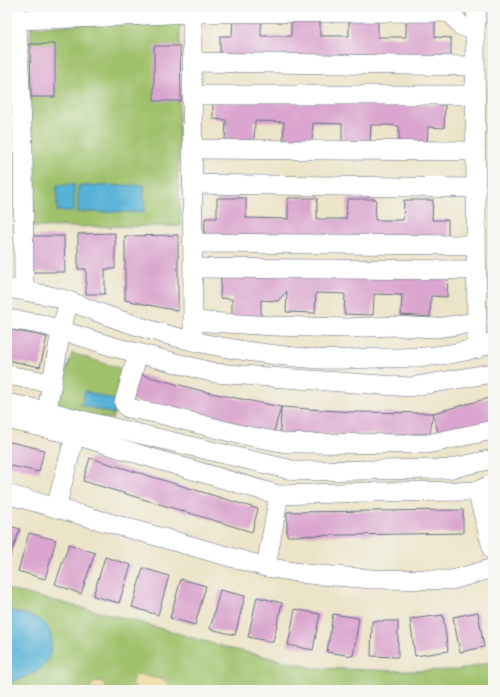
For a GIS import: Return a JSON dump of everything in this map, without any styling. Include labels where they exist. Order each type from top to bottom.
[{"type":"street","points":[[475,30],[461,26],[451,13],[443,12],[192,10],[14,13],[15,290],[69,301],[123,321],[193,341],[258,352],[320,359],[401,358],[438,355],[485,346],[477,322],[475,30],[477,7]]},
{"type":"street","points":[[192,10],[193,341]]},
{"type":"street","points":[[192,62],[476,66]]},
{"type":"street","points":[[192,95],[476,95]]},
{"type":"street","points":[[192,149],[476,151]]},
{"type":"street","points":[[192,184],[476,188]]},
{"type":"street","points":[[192,243],[476,245]]},
{"type":"street","points":[[193,268],[477,270]]},
{"type":"street","points":[[47,410],[61,330],[69,301]]},
{"type":"street","points":[[7,319],[41,324],[114,347],[215,372],[410,387],[493,373]]},
{"type":"street","points":[[114,347],[123,321]]},
{"type":"street","points":[[193,321],[273,326],[346,328],[394,326],[436,328],[477,322]]},
{"type":"street","points":[[436,328],[438,355]]},
{"type":"street","points":[[138,353],[124,403],[128,408],[238,434],[286,443],[427,444],[493,430]]},
{"type":"street","points":[[7,376],[52,383]]},
{"type":"street","points":[[7,403],[47,410],[85,421],[296,471],[448,469],[493,459]]},
{"type":"street","points":[[7,419],[75,435],[279,494],[485,488],[493,551]]},
{"type":"street","points":[[56,508],[75,435]]},
{"type":"street","points":[[7,494],[266,567],[307,574],[373,579],[452,580],[493,568]]},
{"type":"street","points":[[266,567],[279,494]]},
{"type":"green space","points":[[180,20],[178,181],[181,226],[30,227],[31,27]]},
{"type":"green space","points":[[72,353],[128,371],[113,419],[53,416]]},
{"type":"green space","points":[[7,589],[124,618],[232,649],[315,668],[402,671],[459,670],[493,661],[493,690],[7,690]]},
{"type":"sand","points":[[138,674],[167,681],[170,686],[170,690],[139,690],[131,684],[134,677]]},
{"type":"sand","points":[[100,681],[105,684],[106,690],[89,690],[93,684]]},
{"type":"sand","points":[[403,686],[419,690],[394,690]]},
{"type":"water","points":[[57,185],[74,185],[74,211],[57,211]]},
{"type":"water","points":[[144,185],[144,212],[78,212],[78,186]]},
{"type":"water","points":[[85,391],[117,401],[113,414],[81,405]]},
{"type":"water","points":[[7,599],[10,601],[9,606],[11,611],[33,617],[44,623],[51,634],[52,641],[47,660],[43,666],[27,676],[7,685]]},
{"type":"building","points":[[233,15],[261,16],[261,36],[291,36],[291,15],[320,15],[320,36],[349,36],[349,16],[378,16],[378,37],[406,37],[406,17],[435,17],[435,37],[451,38],[451,60],[220,58],[220,36],[232,36]]},
{"type":"building","points":[[30,44],[55,44],[55,97],[31,97]]},
{"type":"building","points":[[154,46],[180,46],[181,101],[154,101]]},
{"type":"building","points":[[213,99],[272,99],[445,105],[444,128],[428,127],[427,147],[399,146],[399,126],[387,125],[371,125],[370,146],[342,145],[342,124],[313,123],[312,144],[283,143],[284,122],[255,121],[254,141],[225,140],[226,120],[213,119]]},
{"type":"building","points":[[217,198],[246,198],[246,218],[288,219],[288,198],[317,198],[317,219],[346,219],[347,199],[376,199],[375,220],[403,220],[404,200],[433,200],[432,220],[448,220],[448,242],[204,241],[205,218],[217,218]]},
{"type":"building","points":[[115,233],[115,269],[105,269],[105,294],[86,294],[86,269],[78,269],[78,234]]},
{"type":"building","points":[[178,235],[178,311],[125,300],[125,236]]},
{"type":"building","points":[[31,236],[64,236],[65,272],[31,272]]},
{"type":"building","points":[[448,275],[447,297],[431,296],[430,317],[401,315],[402,295],[374,294],[373,315],[344,314],[345,294],[316,293],[315,313],[286,312],[287,291],[278,301],[261,300],[261,320],[232,319],[232,299],[220,298],[221,276]]},
{"type":"building","points":[[7,329],[47,337],[40,367],[7,360]]},
{"type":"building","points":[[135,373],[206,392],[281,407],[273,435],[130,400]]},
{"type":"building","points":[[493,397],[493,422],[439,436],[433,413]]},
{"type":"building","points":[[281,407],[352,412],[433,413],[430,434],[280,435]]},
{"type":"building","points":[[7,441],[44,450],[39,472],[7,465]]},
{"type":"building","points":[[90,458],[258,509],[252,532],[83,481]]},
{"type":"building","points":[[463,510],[463,533],[287,536],[287,512]]},
{"type":"building","points":[[7,525],[20,529],[7,565]]},
{"type":"building","points":[[29,533],[56,540],[45,579],[18,571]]},
{"type":"building","points":[[69,544],[95,553],[81,594],[55,584]]},
{"type":"building","points":[[105,557],[131,565],[119,603],[93,596]]},
{"type":"building","points":[[143,568],[169,576],[158,615],[132,607]]},
{"type":"building","points":[[181,579],[206,586],[195,625],[170,618]]},
{"type":"building","points":[[220,590],[245,596],[235,635],[210,629]]},
{"type":"building","points":[[257,597],[282,603],[273,642],[248,637]]},
{"type":"building","points":[[295,609],[320,614],[313,650],[288,645]]},
{"type":"building","points":[[478,612],[484,647],[460,652],[453,617]]},
{"type":"building","points":[[333,614],[359,618],[353,656],[327,652]]},
{"type":"building","points":[[443,615],[448,651],[415,656],[410,619]]},
{"type":"building","points":[[372,621],[398,621],[398,657],[371,656]]}]
